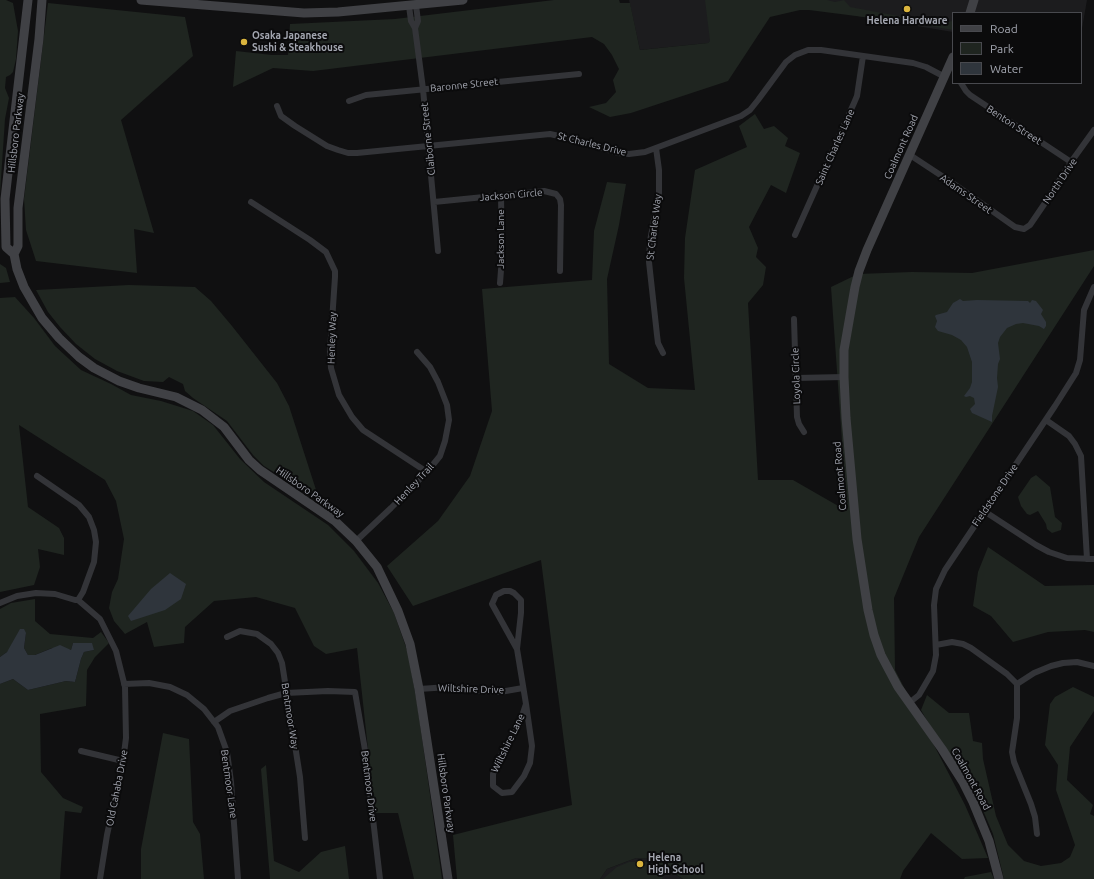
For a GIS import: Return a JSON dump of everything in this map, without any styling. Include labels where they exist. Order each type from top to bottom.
[{"type":"street","name":"Hillsboro Parkway","points":[[28,0],[5,199],[6,247],[14,254],[20,277],[36,309],[53,332],[70,350],[94,368],[119,381],[143,389],[176,397],[202,410],[224,427],[245,455],[260,470],[324,512],[356,541],[377,567],[398,611],[410,644],[419,689],[448,879]]},
{"type":"street","name":"Hillsboro Parkway","points":[[14,254],[18,246],[18,208],[32,85],[39,39],[42,0]]},
{"type":"street","points":[[141,0],[304,13],[338,12],[463,0]]},
{"type":"street","points":[[970,12],[974,0]]},
{"type":"street","name":"Claiborne Street","points":[[413,4],[411,21],[415,28],[423,89],[438,251]]},
{"type":"street","name":"St Charles Drive","points":[[277,106],[281,116],[289,122],[327,146],[344,152],[357,153],[550,134],[618,153],[636,154],[736,119],[746,112],[758,100],[782,66],[795,55],[808,50],[918,64],[945,77]]},
{"type":"street","name":"Saint Charles Lane","points":[[795,235],[857,96],[863,56]]},
{"type":"street","name":"Coalmont Road","points":[[952,60],[859,271],[844,350],[846,418],[857,539],[868,610],[881,655],[890,674],[956,771],[973,802],[989,841],[999,879]]},
{"type":"street","name":"Baronne Street","points":[[349,101],[366,95],[579,74]]},
{"type":"street","name":"Benton Street","points":[[962,84],[970,95],[1071,162]]},
{"type":"street","name":"Hillsboro Parkway","points":[[18,85],[32,85]]},
{"type":"street","name":"North Drive","points":[[1024,229],[1030,225],[1094,130]]},
{"type":"street","name":"St Charles Way","points":[[656,148],[659,170],[659,188],[650,241],[649,262],[656,335],[663,353]]},
{"type":"street","name":"Adams Street","points":[[910,156],[954,184],[1015,227],[1024,229]]},
{"type":"street","name":"Jackson Circle","points":[[434,202],[544,191],[558,195],[561,205],[560,271]]},
{"type":"street","name":"Jackson Lane","points":[[500,196],[502,257],[500,283]]},
{"type":"street","name":"Henley Way","points":[[251,202],[326,252],[335,271],[330,351],[331,368],[339,395],[352,417],[363,430],[427,472]]},
{"type":"street","name":"Fieldstone Drive","points":[[909,703],[919,695],[933,671],[936,655],[934,605],[936,589],[945,570],[1072,380],[1080,360],[1084,310],[1094,287]]},
{"type":"street","name":"Loyola Circle","points":[[794,319],[797,417],[804,432]]},
{"type":"street","name":"Henley Trail","points":[[356,541],[427,472],[440,456],[447,437],[450,420],[447,405],[430,367],[417,352]]},
{"type":"street","points":[[796,378],[844,377]]},
{"type":"street","points":[[1046,420],[1069,436],[1081,456],[1087,559]]},
{"type":"street","points":[[37,476],[80,505],[89,517],[94,530],[96,542],[94,562],[83,592],[78,600]]},
{"type":"street","points":[[984,511],[1042,549],[1061,556],[1094,559]]},
{"type":"street","name":"Wiltshire Lane","points":[[517,650],[492,604],[496,595],[504,591],[514,593],[521,600],[517,649],[522,688],[526,704],[532,741],[532,755],[524,776],[512,792],[502,793],[493,786],[493,774],[501,755],[519,725],[526,704]]},
{"type":"street","name":"Old Cahaba Drive","points":[[0,603],[17,596],[36,593],[55,594],[78,600],[100,619],[116,651],[124,684],[126,738],[123,761],[107,835],[100,879]]},
{"type":"street","name":"Bentmoor Way","points":[[227,637],[240,632],[257,634],[270,644],[278,653],[282,663],[300,777],[305,838]]},
{"type":"street","points":[[936,644],[952,642],[963,644],[972,648],[1007,674],[1016,684],[1017,718],[1012,752],[1014,762],[1035,817],[1037,834]]},
{"type":"street","points":[[1016,684],[1034,673],[1063,662],[1077,662],[1094,666]]},
{"type":"street","name":"Bentmoor Lane","points":[[124,684],[149,684],[170,687],[187,695],[204,709],[218,727],[227,752],[233,803],[238,879]]},
{"type":"street","name":"Wiltshire Drive","points":[[419,689],[449,687],[500,692],[522,688]]},
{"type":"street","name":"Bentmoor Drive","points":[[286,693],[328,691],[355,692],[365,750],[380,879]]},
{"type":"street","points":[[214,722],[230,711],[286,693]]},
{"type":"street","points":[[81,751],[123,761]]},
{"type":"shaded area","points":[[629,0],[1087,0],[1082,28],[1082,12],[952,12],[952,32],[809,8],[752,9],[708,43],[640,50]]},
{"type":"shaded area","name":"Helena High School","points":[[636,858],[650,859],[683,879],[600,879],[607,869]]},
{"type":"green space","points":[[0,0],[6,0],[13,3],[18,31],[16,59],[13,72],[6,77],[5,88],[9,98],[5,119],[0,194]]},
{"type":"green space","points":[[554,0],[619,0],[620,3],[630,3],[640,50],[708,43],[710,41],[705,0],[827,0],[835,2],[844,0],[850,7],[904,17],[945,22],[952,21],[952,30],[809,10],[800,10],[770,17],[728,81],[631,113],[610,117],[589,107],[606,103],[616,92],[613,80],[619,69],[612,55],[604,44],[592,37],[313,71],[273,68],[233,87],[236,51],[272,55],[288,55],[290,24],[395,19]]},
{"type":"green space","points":[[48,3],[185,17],[193,56],[121,120],[154,233],[134,229],[137,273],[36,261],[26,230],[24,199]]},
{"type":"green space","points":[[755,114],[764,129],[774,126],[788,138],[785,146],[800,153],[786,193],[771,185],[749,227],[758,248],[756,257],[766,267],[763,285],[748,303],[758,480],[793,480],[847,511],[831,287],[858,274],[912,272],[972,273],[1094,250],[1094,266],[919,537],[894,598],[895,670],[965,805],[988,858],[962,859],[931,833],[903,871],[900,879],[683,879],[667,869],[662,879],[603,879],[617,867],[629,862],[648,862],[660,865],[650,859],[636,858],[607,869],[600,879],[457,879],[453,835],[572,805],[541,560],[413,606],[387,566],[438,521],[470,476],[492,411],[482,289],[592,280],[594,231],[607,182],[626,184],[607,279],[609,364],[648,388],[695,390],[684,278],[685,238],[695,170],[747,147],[739,126]]},
{"type":"green space","points":[[0,264],[6,268],[10,282],[0,283]]},
{"type":"green space","points":[[129,285],[195,287],[211,301],[277,383],[289,406],[318,496],[290,482],[264,466],[253,455],[227,421],[193,398],[185,391],[183,384],[169,377],[163,382],[144,381],[117,371],[95,359],[76,344],[60,327],[48,312],[36,290]]},
{"type":"green space","points":[[15,297],[34,318],[55,346],[81,370],[131,395],[161,401],[193,411],[213,425],[240,459],[264,482],[328,525],[354,551],[378,583],[394,613],[408,653],[417,703],[442,879],[414,879],[398,813],[375,813],[357,648],[326,654],[314,646],[295,608],[256,597],[214,601],[185,627],[184,643],[154,647],[147,622],[125,634],[114,621],[109,608],[112,592],[118,579],[124,539],[116,501],[105,480],[19,425],[28,507],[59,528],[64,538],[64,555],[38,549],[40,567],[34,585],[0,592],[0,298]]},
{"type":"green space","points":[[1036,475],[1050,487],[1055,517],[1062,523],[1061,530],[1052,533],[1047,529],[1046,524],[1038,511],[1030,515],[1027,514],[1021,506],[1018,497],[1031,478]]},
{"type":"green space","points":[[988,547],[1045,586],[1094,585],[1094,632],[1085,630],[1048,632],[1013,642],[991,616],[973,606],[978,572]]},
{"type":"green space","points":[[35,599],[35,621],[50,634],[93,638],[101,632],[109,643],[95,657],[87,670],[86,706],[40,714],[41,772],[63,798],[83,807],[81,813],[65,811],[60,879],[0,879],[0,684],[13,679],[28,690],[66,681],[75,682],[84,652],[94,650],[73,643],[71,650],[52,648],[35,655],[28,655],[24,648],[26,633],[0,657],[0,609],[11,603]]},
{"type":"green space","points":[[1073,687],[1094,697],[1094,711],[1070,747],[1067,780],[1093,805],[1090,814],[1094,816],[1094,879],[1004,879],[993,834],[974,789],[921,710],[927,695],[949,713],[969,713],[973,741],[982,743],[983,759],[996,816],[1008,845],[1024,861],[1041,866],[1061,863],[1070,857],[1075,845],[1056,790],[1058,765],[1045,745],[1050,704],[1055,697]]},
{"type":"green space","points":[[163,733],[189,739],[193,822],[200,834],[204,879],[141,879],[141,849]]},
{"type":"green space","points":[[266,765],[274,861],[299,872],[321,852],[345,846],[349,879],[270,879],[261,769]]},
{"type":"green space","points":[[991,872],[994,879],[964,879],[965,877]]},
{"type":"water","points":[[960,299],[963,301],[1028,301],[1030,303],[1032,300],[1036,301],[1043,310],[1041,314],[1046,322],[1044,329],[1039,326],[1023,323],[1016,324],[1007,328],[1000,337],[998,343],[1000,359],[997,378],[998,387],[992,422],[972,413],[970,409],[975,404],[974,398],[964,396],[970,388],[972,382],[972,362],[967,347],[961,340],[952,335],[938,331],[935,327],[937,321],[935,316],[947,312],[953,303]]},
{"type":"water","points":[[170,573],[186,584],[181,599],[165,610],[131,621],[128,616],[151,589]]},
{"type":"water","points":[[20,629],[24,629],[26,633],[24,648],[28,655],[35,655],[60,645],[71,650],[73,643],[92,643],[94,650],[84,652],[75,682],[66,681],[28,690],[13,679],[0,684],[0,657],[7,652]]},
{"type":"place","name":"Helena Hardware","points":[[907,9]]},
{"type":"place","name":"Osaka Japanese Sushi & Steakhouse","points":[[244,42]]},
{"type":"place","name":"Helena High School","points":[[640,864]]}]
